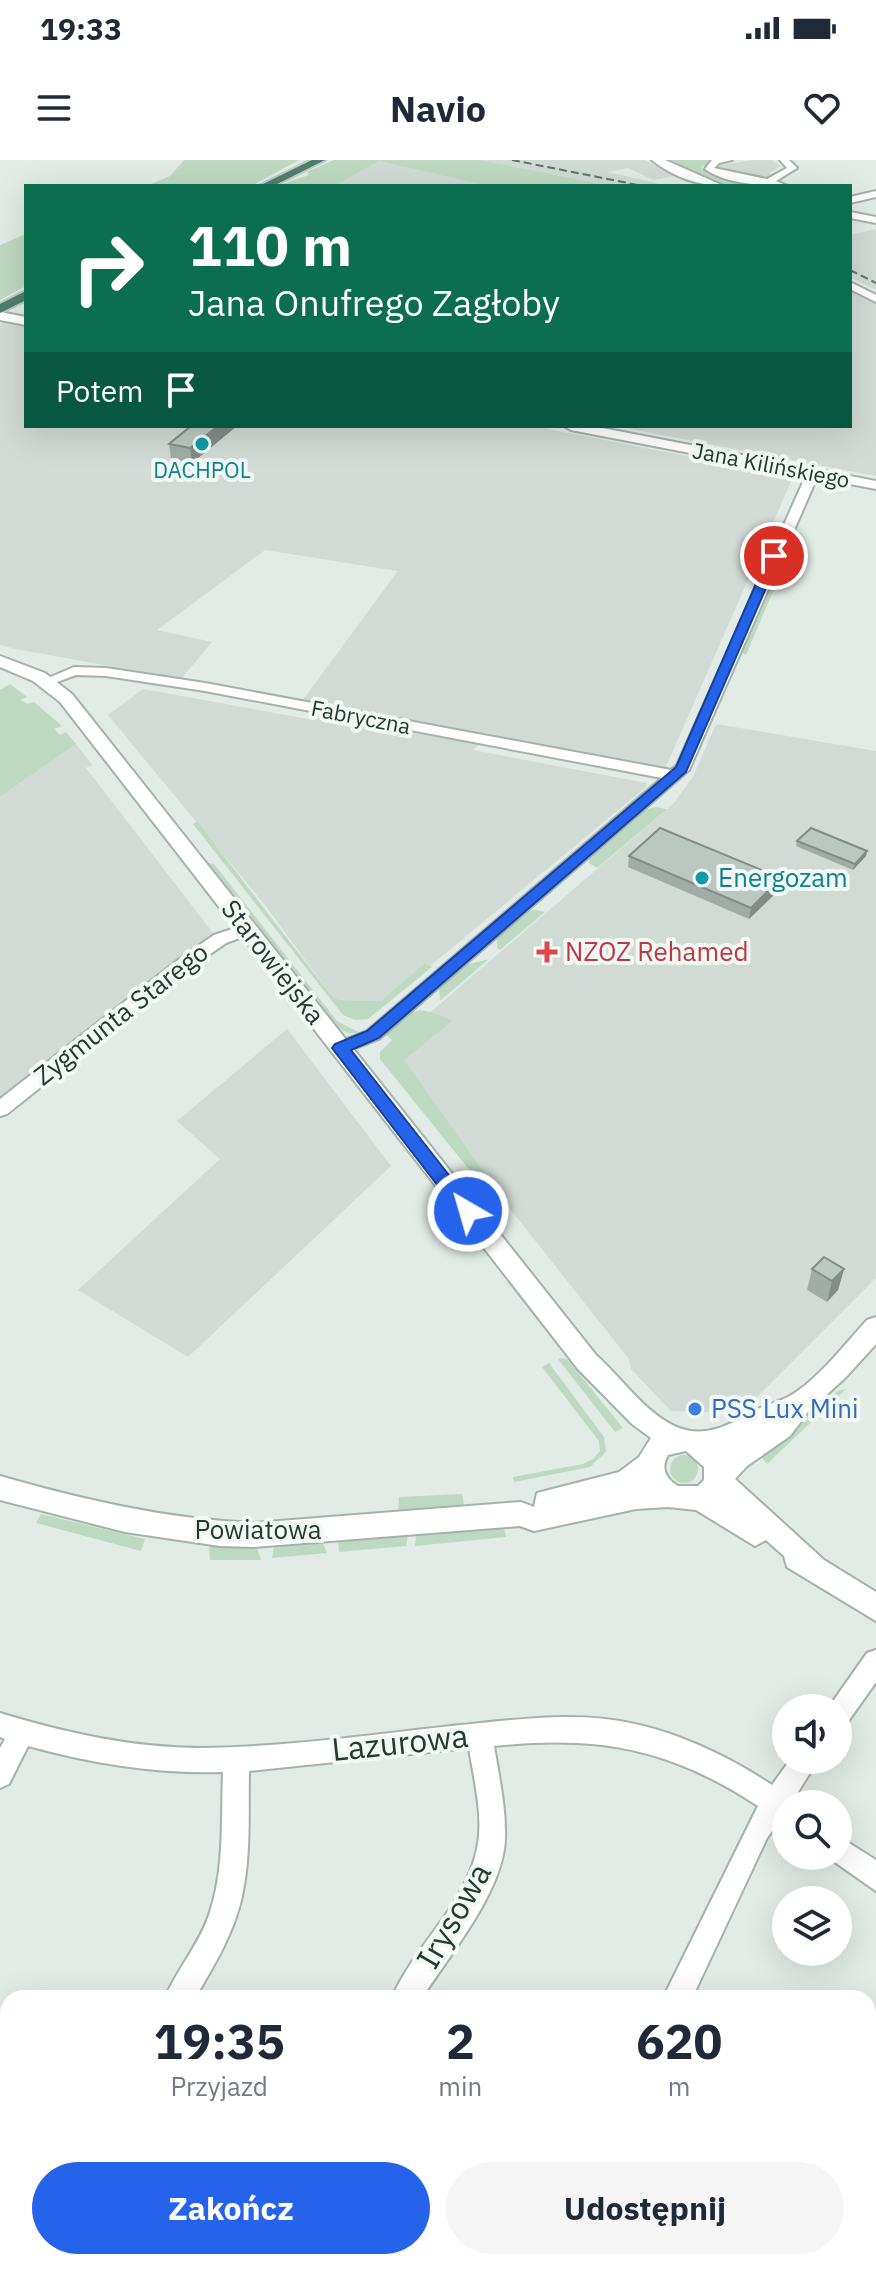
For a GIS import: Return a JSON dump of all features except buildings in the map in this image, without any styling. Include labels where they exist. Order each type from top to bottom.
[{"type":"highway","points":[[261,184],[304,160]]},
{"type":"highway","points":[[268,184],[320,160]]},
{"type":"highway","points":[[0,309],[24,296]]},
{"type":"street","points":[[657,160],[713,184]]},
{"type":"street","points":[[728,160],[714,160],[709,168],[714,172],[764,184],[793,168],[784,160]]},
{"type":"street","points":[[852,200],[876,194]]},
{"type":"street","points":[[852,202],[876,208]]},
{"type":"street","points":[[852,215],[876,220]]},
{"type":"street","points":[[852,286],[876,299]]},
{"type":"street","points":[[0,316],[24,321]]},
{"type":"street","name":"Jana Kilińskiego","points":[[581,428],[876,485]]},
{"type":"street","points":[[340,1048],[373,1035],[676,776],[689,757],[781,540],[813,473]]},
{"type":"street","name":"Starowiejska","points":[[0,661],[46,682],[71,704],[587,1362],[610,1381],[648,1423],[689,1442]]},
{"type":"street","name":"Fabryczna","points":[[46,682],[74,671],[106,672],[219,690],[676,776]]},
{"type":"street","name":"Zygmunta Starego","points":[[0,1109],[184,964],[220,939],[247,929]]},
{"type":"street","points":[[799,1404],[768,1416],[726,1440],[662,1444],[650,1460],[654,1482],[669,1495],[679,1498],[709,1488],[737,1458],[781,1428],[799,1404],[837,1370],[876,1327]]},
{"type":"street","name":"Starowiejska","points":[[587,1362],[597,1387],[647,1446],[650,1460]]},
{"type":"street","points":[[689,1442],[718,1462],[709,1488]]},
{"type":"street","name":"Powiatowa","points":[[521,1514],[530,1504],[628,1481],[641,1474],[650,1460]]},
{"type":"street","name":"Powiatowa","points":[[0,1488],[113,1520],[230,1535],[271,1535],[521,1514],[534,1519],[636,1497],[669,1495]]},
{"type":"street","points":[[709,1488],[767,1543],[812,1565],[876,1608]]},
{"type":"street","points":[[852,1695],[876,1661]]},
{"type":"street","points":[[0,1775],[11,1729]]},
{"type":"street","name":"Lazurowa","points":[[11,1729],[123,1756],[164,1760],[236,1759],[567,1729],[636,1736],[713,1765],[772,1801]]},
{"type":"street","name":"Irysowa","points":[[411,1990],[482,1874],[490,1853],[491,1831],[480,1735]]},
{"type":"street","points":[[184,1990],[213,1938],[226,1903],[233,1862],[236,1759]]},
{"type":"street","points":[[681,1990],[758,1829],[772,1815]]},
{"type":"street","points":[[852,1859],[876,1877]]},
{"type":"shaded area","points":[[480,160],[645,160],[673,176],[654,180],[628,168],[608,172],[660,184],[603,184]]},
{"type":"shaded area","points":[[771,160],[781,166],[769,173],[774,176],[752,179],[730,175],[714,166]]},
{"type":"shaded area","points":[[379,161],[478,184],[339,184]]},
{"type":"shaded area","points":[[876,229],[876,290],[852,278],[852,235]]},
{"type":"shaded area","points":[[852,290],[876,302],[876,476],[625,428],[852,428]]},
{"type":"shaded area","points":[[0,324],[24,326],[24,428],[543,428],[793,477],[665,769],[302,701],[398,571],[265,550],[157,630],[212,642],[181,679],[16,649],[0,645]]},
{"type":"shaded area","points":[[143,689],[313,720],[322,713],[481,743],[473,750],[646,783],[646,787],[430,966],[424,964],[381,1001],[339,1000],[330,994],[265,905],[108,715]]},
{"type":"shaded area","points":[[716,724],[876,751],[876,1278],[741,1413],[671,1411],[631,1369],[629,1359],[385,1051],[673,804],[693,777]]},
{"type":"shaded area","points":[[76,744],[92,765],[86,768],[213,933],[0,1099],[0,797]]},
{"type":"shaded area","points":[[287,1029],[391,1166],[188,1357],[78,1290],[220,1159],[177,1121]]},
{"type":"green space","points":[[184,160],[299,160],[255,184],[151,184],[170,176]]},
{"type":"green space","points":[[334,160],[480,160],[603,184],[478,184],[379,161],[339,184],[283,184],[309,175],[307,172]]},
{"type":"green space","points":[[668,160],[707,160],[710,162],[701,167],[707,173],[753,184],[724,184]]},
{"type":"green space","points":[[24,235],[24,287],[0,300],[0,245]]},
{"type":"green space","points":[[788,556],[746,655],[741,652],[780,559]]},
{"type":"green space","points":[[10,684],[27,697],[20,700],[28,704],[34,702],[62,726],[54,729],[60,735],[66,732],[76,744],[0,797],[0,690]]},
{"type":"green space","points":[[656,807],[667,809],[597,868],[589,863],[590,858],[644,810]]},
{"type":"green space","points":[[197,821],[330,994],[339,1000],[381,1001],[425,963],[432,967],[368,1019],[355,1020],[343,1015],[193,824]]},
{"type":"green space","points":[[208,863],[214,864],[337,1021],[360,1033],[348,1033],[338,1028]]},
{"type":"green space","points":[[526,912],[545,912],[500,950],[497,948],[497,937]]},
{"type":"green space","points":[[489,959],[440,1001],[439,988],[465,965]]},
{"type":"green space","points":[[420,1010],[452,1021],[404,1060],[497,1191],[488,1193],[380,1059],[380,1052],[392,1040],[385,1033],[407,1014]]},
{"type":"green space","points":[[558,1359],[567,1359],[623,1428],[615,1432]]},
{"type":"green space","points":[[549,1363],[604,1437],[606,1452],[590,1467],[514,1482],[513,1477],[583,1464],[600,1451],[599,1441],[542,1367]]},
{"type":"green space","points":[[846,1389],[767,1464],[757,1452],[788,1433],[838,1391]]},
{"type":"green space","points":[[684,1455],[694,1459],[698,1469],[694,1479],[684,1483],[674,1479],[670,1469],[674,1459]]},
{"type":"green space","points":[[462,1494],[464,1506],[398,1512],[399,1497]]},
{"type":"green space","points":[[41,1514],[145,1539],[141,1551],[36,1523]]},
{"type":"green space","points":[[504,1527],[506,1537],[415,1546],[416,1535]]},
{"type":"green space","points":[[408,1536],[406,1546],[339,1552],[338,1542]]},
{"type":"green space","points":[[323,1543],[327,1553],[272,1558],[274,1547]]},
{"type":"green space","points":[[209,1546],[257,1547],[261,1560],[210,1560]]},
{"type":"railway","points":[[512,160],[633,184]]},
{"type":"railway","points":[[852,271],[876,283]]},
{"type":"place","name":"DACHPOL","points":[[202,444]]},
{"type":"place","name":"Energozam","points":[[702,878]]},
{"type":"place","name":"NZOZ Rehamed","points":[[547,952]]},
{"type":"place","name":"PSS Lux Mini","points":[[695,1409]]},
{"type":"route","points":[[468,1211],[340,1048],[373,1035],[676,776],[689,757],[774,556]]}]
